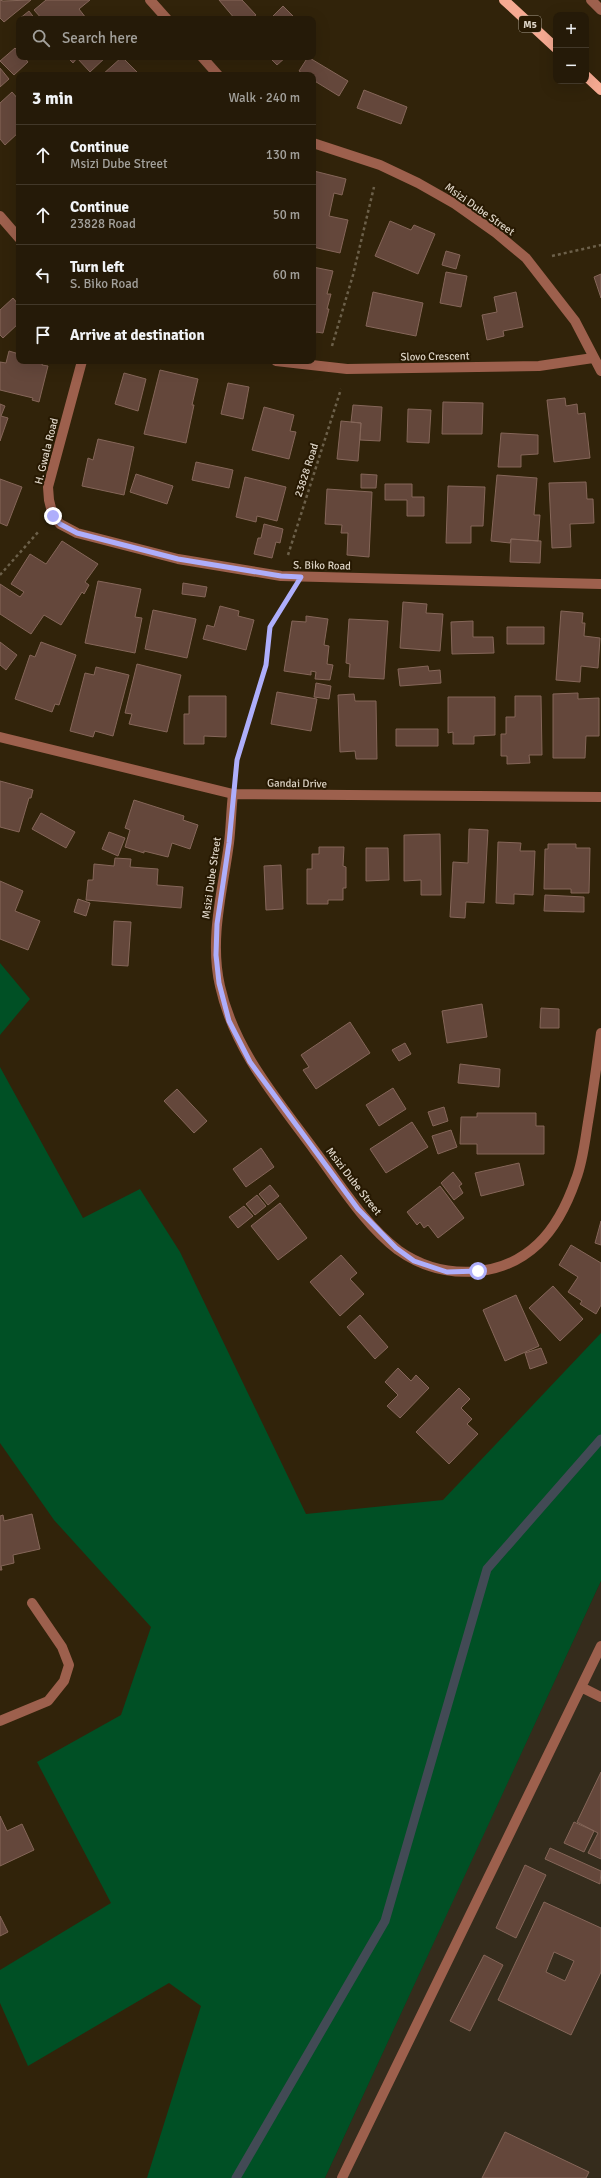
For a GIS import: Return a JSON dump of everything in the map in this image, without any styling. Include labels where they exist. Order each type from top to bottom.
[{"type":"main road","name":"M5","points":[[504,0],[553,45]]},
{"type":"main road","points":[[589,79],[601,90]]},
{"type":"street","points":[[150,0],[164,16]]},
{"type":"street","points":[[591,0],[601,10]]},
{"type":"street","points":[[205,60],[215,72]]},
{"type":"street","name":"Msizi Dube Street","points":[[316,144],[380,165],[418,183],[456,204],[496,232],[526,258],[575,321],[601,371]]},
{"type":"street","points":[[0,216],[16,235]]},
{"type":"street","name":"Slovo Crescent","points":[[305,364],[347,369],[538,366],[593,358]]},
{"type":"street","name":"H. Gwala Road","points":[[53,516],[49,500],[48,487],[81,364]]},
{"type":"street","name":"S. Biko Road","points":[[53,516],[60,524],[77,533],[178,559],[281,576],[601,584]]},
{"type":"street","name":"Gandai Drive","points":[[0,737],[233,794],[601,798]]},
{"type":"street","name":"Msizi Dube Street","points":[[233,794],[229,843],[218,917],[217,947],[219,983],[229,1021],[250,1062],[358,1209],[396,1248],[414,1261],[431,1268],[458,1272],[505,1266],[539,1244],[553,1226],[566,1204],[577,1176],[585,1137],[601,1033]]},
{"type":"street","points":[[0,1721],[48,1701],[64,1681],[69,1665],[62,1647],[32,1603]]},
{"type":"street","points":[[342,2178],[601,1646]]},
{"type":"street","points":[[581,1687],[601,1697]]},
{"type":"path","points":[[325,366],[353,275],[380,165]]},
{"type":"path","points":[[526,258],[555,256],[601,245]]},
{"type":"path","name":"23828 Road","points":[[281,576],[347,369]]},
{"type":"path","points":[[0,575],[53,516]]},
{"type":"path","points":[[233,794],[237,760],[266,665],[270,627],[301,577]]},
{"type":"shaded area","points":[[601,1581],[601,2178],[325,2178],[479,1844]]},
{"type":"green space","points":[[0,963],[30,999],[0,1035]]},
{"type":"green space","points":[[0,1067],[83,1218],[140,1189],[180,1252],[306,1514],[443,1500],[601,1333],[601,1581],[325,2178],[147,2178],[201,2006],[169,1983],[28,2066],[0,2003],[0,1970],[111,1903],[37,1762],[121,1715],[151,1627],[54,1520],[0,1443]]},
{"type":"building","points":[[0,0],[31,0],[4,22],[0,18]]},
{"type":"building","points":[[46,0],[90,0],[79,9],[84,16],[39,16],[34,10]]},
{"type":"building","points":[[219,0],[242,0],[256,15],[255,16],[232,16]]},
{"type":"building","points":[[283,6],[293,16],[273,16]]},
{"type":"building","points":[[29,11],[33,16],[23,16]]},
{"type":"building","points":[[15,48],[16,60],[26,60],[28,62],[14,75],[0,61]]},
{"type":"building","points":[[79,60],[103,60],[90,72]]},
{"type":"building","points":[[119,60],[125,60],[137,72],[105,72]]},
{"type":"building","points":[[272,60],[283,60],[277,65]]},
{"type":"building","points":[[306,60],[313,60],[348,81],[339,96],[316,82],[316,72],[299,71]]},
{"type":"building","points":[[0,68],[9,79],[0,87]]},
{"type":"building","points":[[364,90],[407,107],[401,124],[357,108]]},
{"type":"building","points":[[12,92],[16,97],[16,135],[5,145],[0,139],[0,103]]},
{"type":"building","points":[[316,172],[346,179],[342,195],[334,193],[329,216],[348,220],[340,253],[316,248]]},
{"type":"building","points":[[390,221],[411,230],[414,225],[435,234],[418,274],[375,256]]},
{"type":"building","points":[[446,251],[460,255],[456,269],[442,265]]},
{"type":"building","points":[[316,268],[333,271],[327,294],[331,294],[323,333],[316,332]]},
{"type":"building","points":[[446,272],[467,276],[461,307],[440,303]]},
{"type":"building","points":[[601,274],[601,298],[594,277]]},
{"type":"building","points":[[373,292],[423,303],[416,336],[366,326]]},
{"type":"building","points":[[516,292],[523,327],[503,331],[504,336],[487,340],[482,315],[497,312],[494,297]]},
{"type":"building","points":[[13,298],[16,302],[16,326],[3,338],[0,335],[0,310]]},
{"type":"building","points":[[9,351],[16,353],[16,364],[42,364],[48,366],[39,402],[32,400],[33,398],[0,390],[0,362],[6,363]]},
{"type":"building","points":[[160,370],[198,379],[186,443],[144,434]]},
{"type":"building","points":[[124,373],[146,379],[138,411],[115,404]]},
{"type":"building","points":[[228,383],[249,387],[243,419],[221,414]]},
{"type":"building","points":[[565,398],[566,406],[577,404],[578,414],[585,413],[590,458],[554,462],[547,400]]},
{"type":"building","points":[[443,402],[483,403],[482,434],[442,434]]},
{"type":"building","points":[[0,404],[5,406],[1,416],[8,418],[0,441]]},
{"type":"building","points":[[353,405],[382,407],[380,441],[360,440],[361,423],[351,422]]},
{"type":"building","points":[[264,407],[294,415],[290,431],[296,432],[289,459],[252,450]]},
{"type":"building","points":[[408,409],[431,410],[429,443],[407,442]]},
{"type":"building","points":[[341,421],[361,423],[358,461],[337,459]]},
{"type":"building","points":[[501,433],[538,435],[538,454],[521,455],[521,467],[498,467]]},
{"type":"building","points":[[98,439],[134,447],[124,495],[82,486],[88,458],[93,460]]},
{"type":"building","points":[[196,462],[233,470],[229,488],[192,480]]},
{"type":"building","points":[[136,474],[173,486],[167,504],[130,492]]},
{"type":"building","points":[[361,474],[377,475],[376,488],[361,488]]},
{"type":"building","points":[[497,475],[537,478],[534,515],[540,515],[538,541],[511,539],[510,543],[491,541]]},
{"type":"building","points":[[245,477],[286,487],[277,521],[257,516],[256,522],[236,517]]},
{"type":"building","points":[[0,479],[22,487],[7,526],[0,523]]},
{"type":"building","points":[[586,482],[587,499],[593,499],[594,523],[570,524],[571,547],[552,548],[549,483]]},
{"type":"building","points":[[385,484],[412,484],[412,497],[424,497],[424,516],[407,516],[407,500],[385,500]]},
{"type":"building","points":[[448,486],[485,487],[483,526],[471,526],[471,543],[446,543]]},
{"type":"building","points":[[327,489],[372,492],[369,557],[347,555],[348,533],[341,533],[342,525],[325,524]]},
{"type":"building","points":[[264,524],[283,529],[280,543],[276,542],[272,558],[254,554],[258,538],[261,538]]},
{"type":"building","points":[[511,539],[541,541],[540,563],[510,562]]},
{"type":"building","points":[[62,541],[98,564],[85,582],[89,585],[84,594],[82,592],[61,625],[44,615],[31,634],[0,614],[0,584],[20,597],[24,592],[11,584],[30,554],[46,564]]},
{"type":"building","points":[[98,581],[141,589],[135,617],[142,618],[135,653],[85,643]]},
{"type":"building","points":[[183,583],[207,587],[205,597],[182,594]]},
{"type":"building","points":[[403,602],[427,604],[426,613],[443,614],[440,651],[400,648]]},
{"type":"building","points":[[220,606],[239,611],[238,616],[254,620],[246,650],[203,639],[207,625],[214,627]]},
{"type":"building","points":[[153,610],[196,619],[187,658],[145,649]]},
{"type":"building","points":[[561,611],[583,613],[582,623],[585,623],[584,636],[600,638],[598,668],[581,666],[580,682],[556,680]]},
{"type":"building","points":[[306,616],[328,619],[324,645],[329,646],[327,664],[333,665],[330,680],[315,679],[316,672],[311,671],[311,675],[284,671],[292,621],[306,622]]},
{"type":"building","points":[[349,619],[388,621],[384,679],[349,677],[350,664],[346,663]]},
{"type":"building","points":[[473,621],[473,637],[493,637],[494,653],[452,654],[451,622]]},
{"type":"building","points":[[507,627],[544,627],[544,644],[507,644]]},
{"type":"building","points":[[0,642],[17,655],[6,670],[0,665]]},
{"type":"building","points":[[41,642],[76,655],[59,705],[55,704],[52,712],[15,699],[30,655],[35,657]]},
{"type":"building","points":[[137,664],[181,675],[167,732],[129,724],[132,714],[125,713]]},
{"type":"building","points":[[428,666],[429,671],[440,670],[441,683],[400,686],[398,669]]},
{"type":"building","points":[[96,667],[129,675],[113,736],[95,731],[93,737],[70,731],[85,673],[94,675]]},
{"type":"building","points":[[316,683],[331,686],[329,699],[314,697]]},
{"type":"building","points":[[277,692],[317,699],[311,731],[271,724]]},
{"type":"building","points":[[578,693],[578,699],[599,698],[599,736],[586,736],[585,758],[553,758],[553,694]]},
{"type":"building","points":[[354,694],[355,701],[376,701],[377,759],[356,759],[355,751],[340,752],[338,695]]},
{"type":"building","points":[[189,696],[226,696],[226,737],[204,736],[204,744],[184,744],[184,714],[189,714]]},
{"type":"building","points":[[515,696],[541,696],[542,755],[529,755],[530,763],[507,764],[507,756],[501,756],[501,734],[506,734],[506,717],[515,717]]},
{"type":"building","points":[[448,697],[495,697],[495,735],[474,736],[474,744],[453,744],[453,732],[448,733]]},
{"type":"building","points":[[396,729],[438,729],[438,746],[396,746]]},
{"type":"building","points":[[0,781],[33,790],[31,798],[29,798],[19,832],[0,827]]},
{"type":"building","points":[[134,800],[184,816],[183,820],[198,825],[190,849],[172,843],[168,857],[144,851],[144,853],[125,847],[130,830],[125,828]]},
{"type":"building","points":[[41,813],[75,832],[66,848],[32,829]]},
{"type":"building","points":[[469,829],[488,830],[484,903],[466,902],[465,918],[450,917],[453,862],[468,863]]},
{"type":"building","points":[[109,832],[125,838],[118,856],[102,849]]},
{"type":"building","points":[[440,834],[441,895],[421,895],[421,880],[404,881],[404,835]]},
{"type":"building","points":[[498,842],[521,843],[520,851],[535,851],[533,895],[514,894],[514,904],[496,903]]},
{"type":"building","points":[[548,844],[576,844],[576,848],[590,848],[589,893],[571,893],[571,889],[544,889],[545,849],[548,849]]},
{"type":"building","points":[[319,847],[344,847],[343,866],[346,867],[346,888],[343,888],[343,900],[328,900],[328,904],[307,904],[307,869],[312,869],[312,854],[319,854]]},
{"type":"building","points":[[366,848],[388,848],[389,880],[366,881]]},
{"type":"building","points":[[115,858],[131,859],[130,867],[158,869],[157,885],[183,887],[181,908],[86,900],[88,880],[93,880],[94,864],[114,866]]},
{"type":"building","points":[[281,865],[283,909],[266,910],[264,866]]},
{"type":"building","points":[[0,881],[23,891],[15,911],[40,921],[28,950],[0,939]]},
{"type":"building","points":[[545,895],[584,897],[584,912],[544,911]]},
{"type":"building","points":[[78,899],[90,903],[86,916],[74,912]]},
{"type":"building","points":[[114,921],[131,922],[128,966],[112,965]]},
{"type":"building","points":[[482,1004],[487,1037],[447,1043],[442,1011]]},
{"type":"building","points":[[541,1008],[559,1009],[559,1028],[540,1028]]},
{"type":"building","points":[[350,1022],[370,1053],[316,1089],[303,1070],[309,1067],[301,1055]]},
{"type":"building","points":[[405,1043],[411,1054],[399,1061],[392,1050]]},
{"type":"building","points":[[460,1064],[500,1069],[499,1087],[458,1083]]},
{"type":"building","points":[[393,1088],[406,1109],[379,1126],[366,1105]]},
{"type":"building","points":[[177,1089],[207,1121],[194,1133],[164,1101]]},
{"type":"building","points":[[444,1107],[448,1121],[433,1126],[428,1112]]},
{"type":"building","points":[[477,1113],[536,1113],[536,1126],[544,1126],[544,1154],[477,1154],[477,1144],[460,1144],[461,1117],[477,1117]]},
{"type":"building","points":[[412,1122],[428,1147],[386,1173],[370,1149]]},
{"type":"building","points":[[451,1130],[457,1147],[438,1154],[432,1136]]},
{"type":"building","points":[[261,1148],[274,1167],[246,1187],[233,1169]]},
{"type":"building","points":[[519,1163],[524,1185],[481,1196],[475,1173]]},
{"type":"building","points":[[453,1172],[462,1184],[459,1186],[463,1193],[454,1200],[441,1183]]},
{"type":"building","points":[[270,1185],[279,1196],[268,1205],[259,1194]]},
{"type":"building","points":[[440,1186],[464,1218],[438,1238],[428,1225],[424,1228],[420,1222],[417,1225],[407,1212]]},
{"type":"building","points":[[257,1195],[266,1206],[255,1215],[246,1204]]},
{"type":"building","points":[[280,1203],[307,1238],[278,1260],[251,1226]]},
{"type":"building","points":[[244,1206],[253,1216],[238,1228],[229,1217]]},
{"type":"building","points":[[601,1221],[601,1245],[595,1243]]},
{"type":"building","points":[[571,1245],[601,1263],[601,1305],[596,1314],[580,1304],[582,1301],[568,1292],[578,1277],[559,1265]]},
{"type":"building","points":[[341,1255],[357,1273],[350,1279],[364,1294],[340,1316],[310,1282]]},
{"type":"building","points":[[553,1286],[583,1319],[560,1341],[529,1308]]},
{"type":"building","points":[[516,1295],[539,1346],[505,1361],[483,1310]]},
{"type":"building","points":[[360,1315],[388,1347],[375,1359],[347,1327]]},
{"type":"building","points":[[541,1348],[547,1363],[530,1369],[525,1353]]},
{"type":"building","points":[[398,1368],[411,1381],[416,1375],[429,1388],[400,1418],[387,1406],[398,1395],[385,1382]]},
{"type":"building","points":[[459,1388],[470,1399],[461,1408],[472,1419],[467,1424],[478,1434],[449,1464],[416,1432]]},
{"type":"building","points":[[32,1514],[40,1549],[13,1555],[14,1563],[1,1566],[2,1570],[0,1570],[0,1516],[3,1515],[4,1521]]},
{"type":"building","points":[[601,1772],[601,1859],[588,1853],[598,1833],[577,1822]]},
{"type":"building","points":[[0,1816],[7,1831],[22,1824],[34,1850],[0,1866]]},
{"type":"building","points":[[574,1822],[594,1831],[584,1852],[564,1843]]},
{"type":"building","points":[[550,1848],[601,1871],[600,1884],[545,1859]]},
{"type":"building","points":[[525,1865],[546,1875],[516,1938],[496,1928]]},
{"type":"building","points":[[544,1902],[601,1928],[601,1972],[571,2035],[498,2000]],"holes":[[[554,1952],[574,1961],[565,1981],[546,1972]]]},
{"type":"building","points":[[0,1916],[8,1932],[0,1936]]},
{"type":"building","points":[[484,1955],[503,1965],[470,2031],[450,2021]]},
{"type":"building","points":[[505,2132],[589,2172],[586,2178],[482,2178]]},
{"type":"waterway","points":[[236,2178],[385,1921],[487,1569],[601,1439]]},
{"type":"route","points":[[53,516],[60,524],[77,533],[178,559],[281,576],[301,577],[270,627],[266,665],[237,760],[229,843],[221,888],[217,924],[216,955],[219,983],[229,1021],[250,1062],[358,1209],[383,1236],[414,1261],[431,1268],[447,1272],[478,1271]]}]
